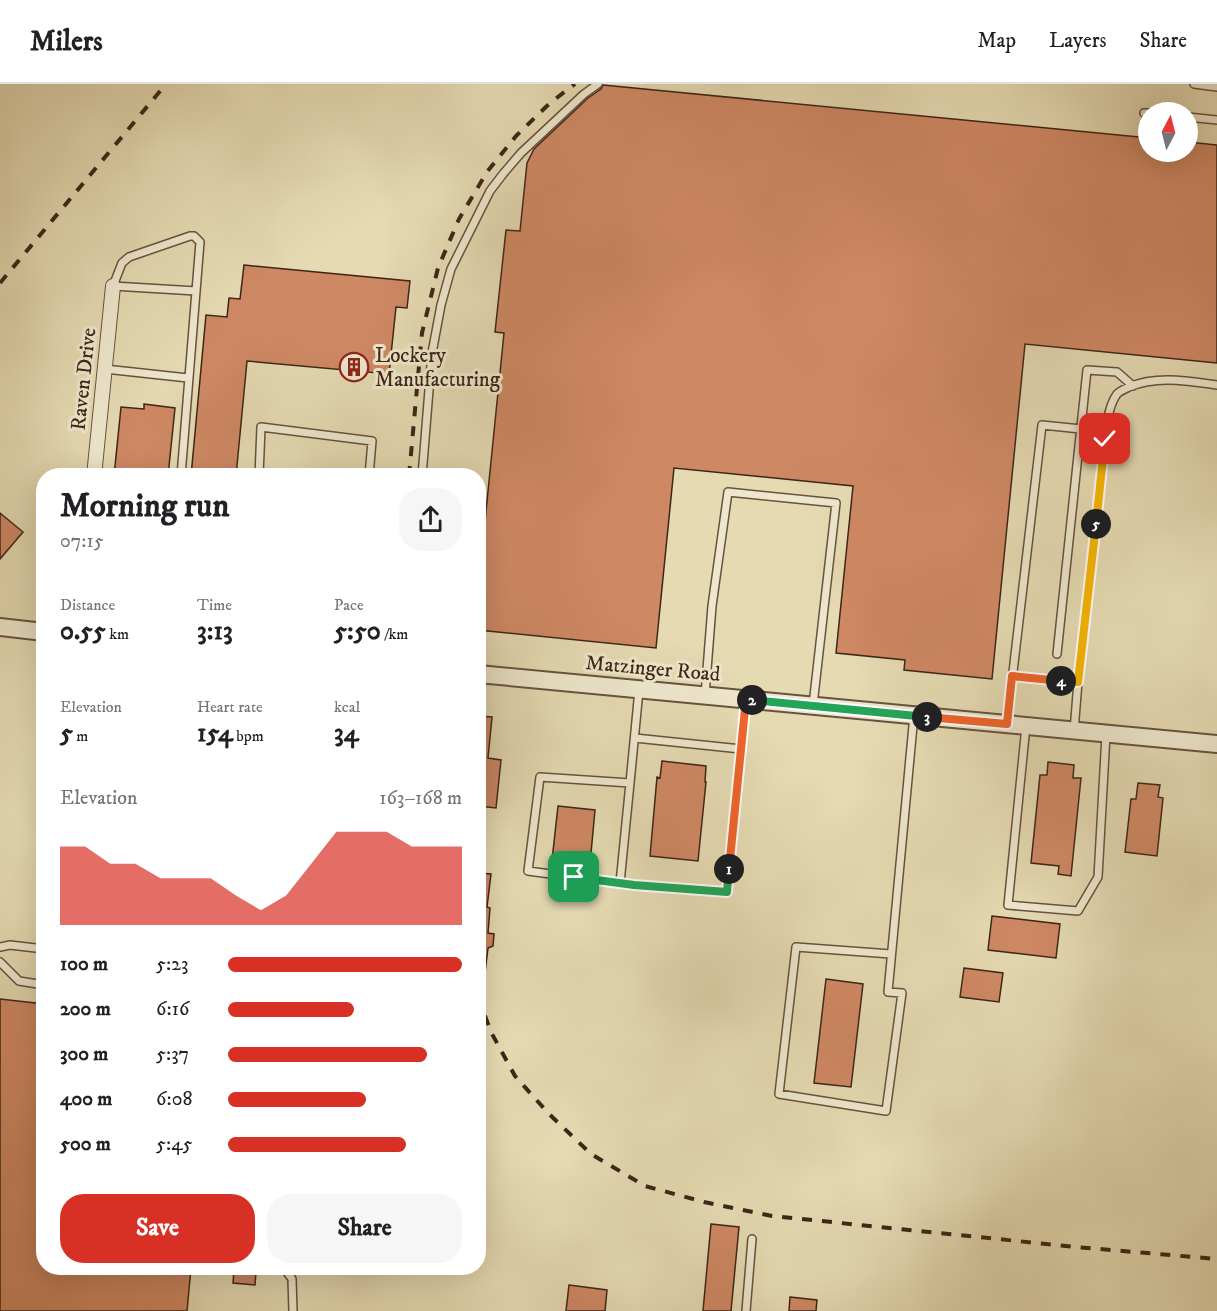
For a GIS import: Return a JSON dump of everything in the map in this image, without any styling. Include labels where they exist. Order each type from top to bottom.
[{"type":"street","name":"Raven Drive","points":[[95,468],[112,286]]},
{"type":"street","points":[[0,627],[36,631]]},
{"type":"street","name":"Matzinger Road","points":[[486,675],[1217,744]]},
{"type":"lane","points":[[424,468],[432,353],[441,305],[451,270],[490,191],[503,174],[521,153],[584,93],[598,84]]},
{"type":"lane","points":[[1194,84],[1217,87]]},
{"type":"lane","points":[[1198,118],[1217,120]]},
{"type":"lane","points":[[182,468],[200,242],[194,236],[190,236],[129,257],[122,263],[112,286],[196,291]]},
{"type":"lane","points":[[105,369],[188,378]]},
{"type":"lane","points":[[1057,654],[1087,370],[1117,372],[1133,386]]},
{"type":"lane","points":[[1074,731],[1110,410],[1118,392],[1154,380],[1179,380],[1217,385]]},
{"type":"lane","points":[[1007,724],[1042,425],[1081,429]]},
{"type":"lane","points":[[259,468],[261,427],[372,441],[370,468]]},
{"type":"lane","points":[[705,695],[712,606],[728,492],[739,493],[836,503],[813,706]]},
{"type":"lane","points":[[1012,676],[1078,682]]},
{"type":"lane","points":[[620,884],[639,690]]},
{"type":"lane","points":[[630,783],[540,777],[528,871],[620,884],[727,892],[746,699]]},
{"type":"lane","points":[[891,954],[796,947],[778,1094],[886,1111],[902,993],[888,992],[914,715]]},
{"type":"lane","points":[[1026,726],[1008,905],[1078,911],[1098,877],[1106,734]]},
{"type":"lane","points":[[635,738],[741,749]]},
{"type":"lane","points":[[0,947],[10,945],[36,949]]},
{"type":"lane","points":[[0,962],[19,981],[36,984]]},
{"type":"lane","points":[[746,1311],[752,1239]]},
{"type":"lane","points":[[289,1275],[292,1279],[293,1311]]},
{"type":"building","points":[[603,85],[1138,137],[1138,162],[1198,162],[1198,143],[1217,145],[1217,363],[1025,344],[992,679],[904,670],[905,660],[836,653],[853,486],[674,468],[656,648],[486,631],[486,511],[504,333],[495,332],[506,230],[520,231],[527,163],[534,149]]},
{"type":"building","name":"Lockery Manufacturing","points":[[244,265],[410,281],[407,308],[396,307],[389,374],[247,361],[237,468],[192,468],[206,315],[227,317],[229,298],[240,299]]},
{"type":"building","points":[[144,404],[175,408],[169,468],[115,468],[121,407],[144,409]]},
{"type":"building","points":[[0,513],[23,532],[0,559]]},
{"type":"building","points":[[486,717],[492,717],[488,758],[501,760],[496,808],[486,807]]},
{"type":"building","points":[[662,761],[706,766],[698,861],[650,856],[657,777],[660,778]]},
{"type":"building","points":[[1048,762],[1074,765],[1073,778],[1081,778],[1071,876],[1058,874],[1059,866],[1031,863],[1040,775],[1047,775]]},
{"type":"building","points":[[1138,783],[1160,785],[1158,797],[1163,798],[1157,856],[1125,852],[1131,799],[1136,799]]},
{"type":"building","points":[[558,806],[595,810],[590,864],[552,860]]},
{"type":"building","points":[[486,874],[491,874],[487,907],[490,908],[488,933],[494,934],[493,946],[488,948],[486,965]]},
{"type":"building","points":[[992,916],[1060,924],[1056,958],[988,950]]},
{"type":"building","points":[[964,968],[1003,973],[999,1002],[960,997]]},
{"type":"building","points":[[826,979],[863,984],[851,1087],[814,1083]]},
{"type":"building","points":[[0,999],[36,1003],[36,1275],[190,1275],[187,1311],[0,1311]]},
{"type":"building","points":[[711,1224],[739,1227],[731,1311],[703,1311]]},
{"type":"building","points":[[234,1275],[256,1275],[255,1285],[233,1283]]},
{"type":"building","points":[[569,1285],[607,1290],[605,1311],[566,1311]]},
{"type":"building","points":[[790,1297],[817,1300],[816,1311],[789,1311]]},
{"type":"railway","points":[[0,283],[166,84]]},
{"type":"railway","points":[[410,468],[422,333],[438,268],[459,219],[487,172],[516,136],[550,103],[575,84]]},
{"type":"railway","points":[[486,1019],[515,1076],[549,1114],[591,1154],[645,1186],[704,1202],[772,1216],[1217,1259]]},
{"type":"place","name":"Lockery Manufacturing","points":[[354,367]]},
{"type":"route","points":[[574,877],[634,885],[727,892],[746,699],[1007,724],[1012,676],[1078,682],[1105,439]]}]
